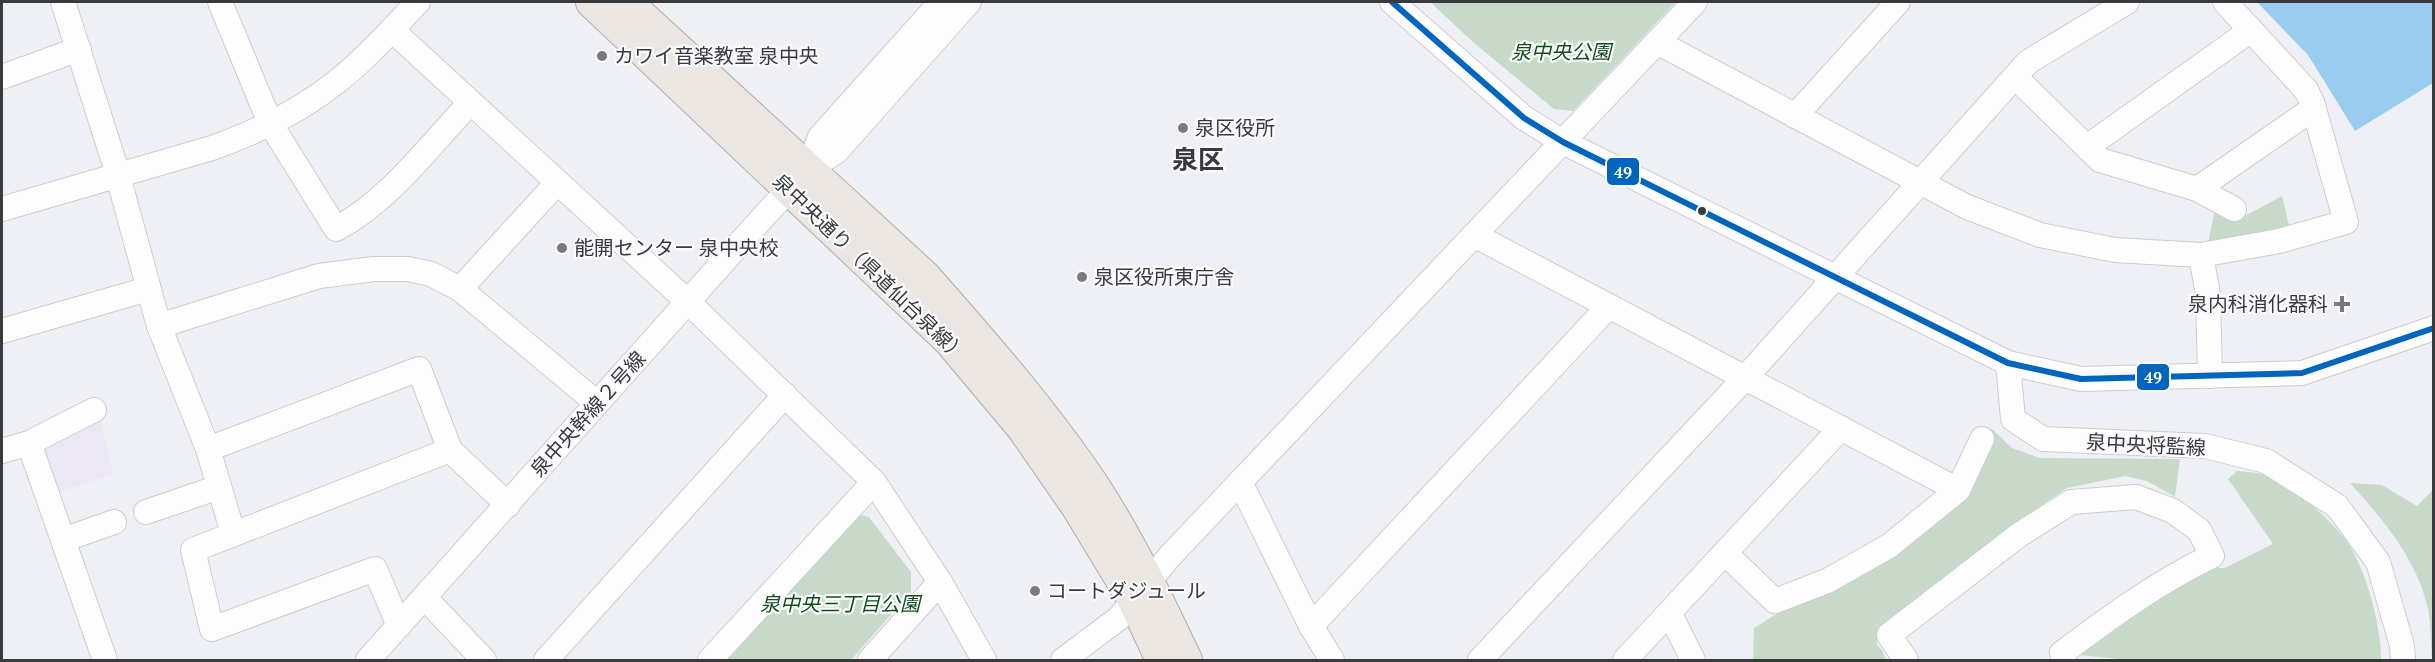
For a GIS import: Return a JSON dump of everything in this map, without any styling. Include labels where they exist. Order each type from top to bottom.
[{"type":"main road","name":"泉中央通り（県道仙台泉線）","points":[[592,2],[799,179]]},
{"type":"main road","name":"泉中央通り（県道仙台泉線）","points":[[626,2],[799,179],[950,341],[1016,420],[1141,591],[1186,660]]},
{"type":"main road","name":"泉中央通り（県道仙台泉線）","points":[[1141,591],[1162,660]]},
{"type":"street","points":[[63,2],[118,176],[159,326],[208,449],[233,533]]},
{"type":"street","points":[[220,2],[270,123],[336,229],[350,222],[391,187],[470,103]]},
{"type":"street","points":[[2,209],[246,136],[296,110],[339,80],[418,2]]},
{"type":"street","points":[[799,179],[820,137],[941,2]]},
{"type":"street","points":[[799,179],[836,152],[969,2]]},
{"type":"street","points":[[1392,2],[1524,118],[1563,142],[2008,363],[2081,379],[2302,373],[2433,328]]},
{"type":"street","points":[[1064,660],[1119,618],[1240,482],[1695,2]]},
{"type":"street","points":[[1795,116],[1898,2]]},
{"type":"street","points":[[1480,660],[1745,378],[2028,62],[2127,2]]},
{"type":"street","points":[[1657,42],[1967,207],[2040,235],[2115,250],[2201,255],[2279,241],[2346,222],[2314,108],[2306,90],[2224,2]]},
{"type":"street","points":[[392,30],[688,302],[874,482],[940,582],[984,660]]},
{"type":"street","points":[[2087,147],[2251,30]]},
{"type":"street","points":[[2,76],[79,49]]},
{"type":"street","points":[[2015,78],[2100,160],[2197,189],[2234,209]]},
{"type":"street","points":[[2197,189],[2314,108]]},
{"type":"street","name":"泉中央幹線２号線","points":[[368,660],[799,179]]},
{"type":"street","points":[[460,289],[557,183]]},
{"type":"street","points":[[1474,235],[1958,490]]},
{"type":"street","points":[[2201,255],[2208,295],[2210,376]]},
{"type":"street","points":[[159,326],[319,276],[374,269],[408,270],[431,274],[460,289],[597,403]]},
{"type":"street","points":[[2,331],[148,290]]},
{"type":"street","points":[[1311,626],[1609,306]]},
{"type":"street","name":"泉中央将監線","points":[[2008,363],[2013,419],[2043,440],[2205,446],[2266,461],[2337,506],[2378,562],[2402,646],[2403,660]]},
{"type":"street","points":[[208,449],[419,369],[450,450],[508,505]]},
{"type":"street","points":[[546,660],[785,395]]},
{"type":"street","points":[[2,451],[29,443],[94,410]]},
{"type":"street","points":[[1625,660],[1841,428]]},
{"type":"street","points":[[1726,554],[1775,601],[1827,581],[1889,546],[1958,490],[1982,439]]},
{"type":"street","points":[[29,443],[105,660]]},
{"type":"street","points":[[399,626],[375,569],[213,629],[193,550],[450,450]]},
{"type":"street","points":[[710,660],[874,482]]},
{"type":"street","points":[[1240,482],[1311,626],[1332,660]]},
{"type":"street","points":[[146,512],[219,487]]},
{"type":"street","points":[[1903,660],[1889,635],[2019,535],[2071,502],[2136,497],[2173,511],[2199,530],[2212,556],[2180,571],[2120,610],[2062,653],[2064,660]]},
{"type":"street","points":[[63,540],[114,522]]},
{"type":"street","points":[[870,660],[940,582]]},
{"type":"street","points":[[425,598],[484,660]]},
{"type":"street","points":[[1670,614],[1693,660]]},
{"type":"shaded area","points":[[100,418],[113,474],[56,493],[43,444]]},
{"type":"green space","name":"泉中央公園","points":[[1430,2],[1676,2],[1573,111],[1554,109],[1474,43]]},
{"type":"green space","points":[[2282,196],[2291,234],[2207,249],[2215,209],[2245,216]]},
{"type":"green space","points":[[1992,429],[2012,448],[2040,458],[2180,459],[2175,497],[2147,481],[2125,476],[2067,488],[2030,513],[1878,630],[1877,645],[1886,660],[1753,660],[1754,628],[1965,497],[1988,432]]},
{"type":"green space","points":[[2237,471],[2262,474],[2287,486],[2320,513],[2347,542],[2354,553],[2372,599],[2379,632],[2381,660],[2131,660],[2078,655],[2150,599],[2212,568],[2225,568],[2273,544],[2228,479]]},
{"type":"green space","points":[[2350,483],[2382,485],[2417,506],[2433,490],[2433,660],[2428,609],[2416,573],[2397,541],[2375,511]]},
{"type":"green space","name":"泉中央三丁目公園","points":[[860,515],[869,517],[911,572],[911,592],[851,660],[725,660]]},
{"type":"water","points":[[2257,2],[2433,2],[2433,83],[2355,131],[2308,55]]},
{"type":"transit line","name":"49","points":[[1392,2],[1524,118],[1563,142],[2008,363],[2081,379],[2302,373],[2434,328]]},
{"type":"place","name":"カワイ音楽教室 泉中央","points":[[602,56]]},
{"type":"place","name":"泉区役所","points":[[1183,128]]},
{"type":"place","name":"能開センター 泉中央校","points":[[562,248]]},
{"type":"place","name":"泉区役所東庁舎","points":[[1082,277]]},
{"type":"place","name":"泉内科消化器科","points":[[2342,304]]},
{"type":"place","name":"コートダジュール","points":[[1035,591]]},
{"type":"district","name":"泉区","points":[[1198,160]]}]
